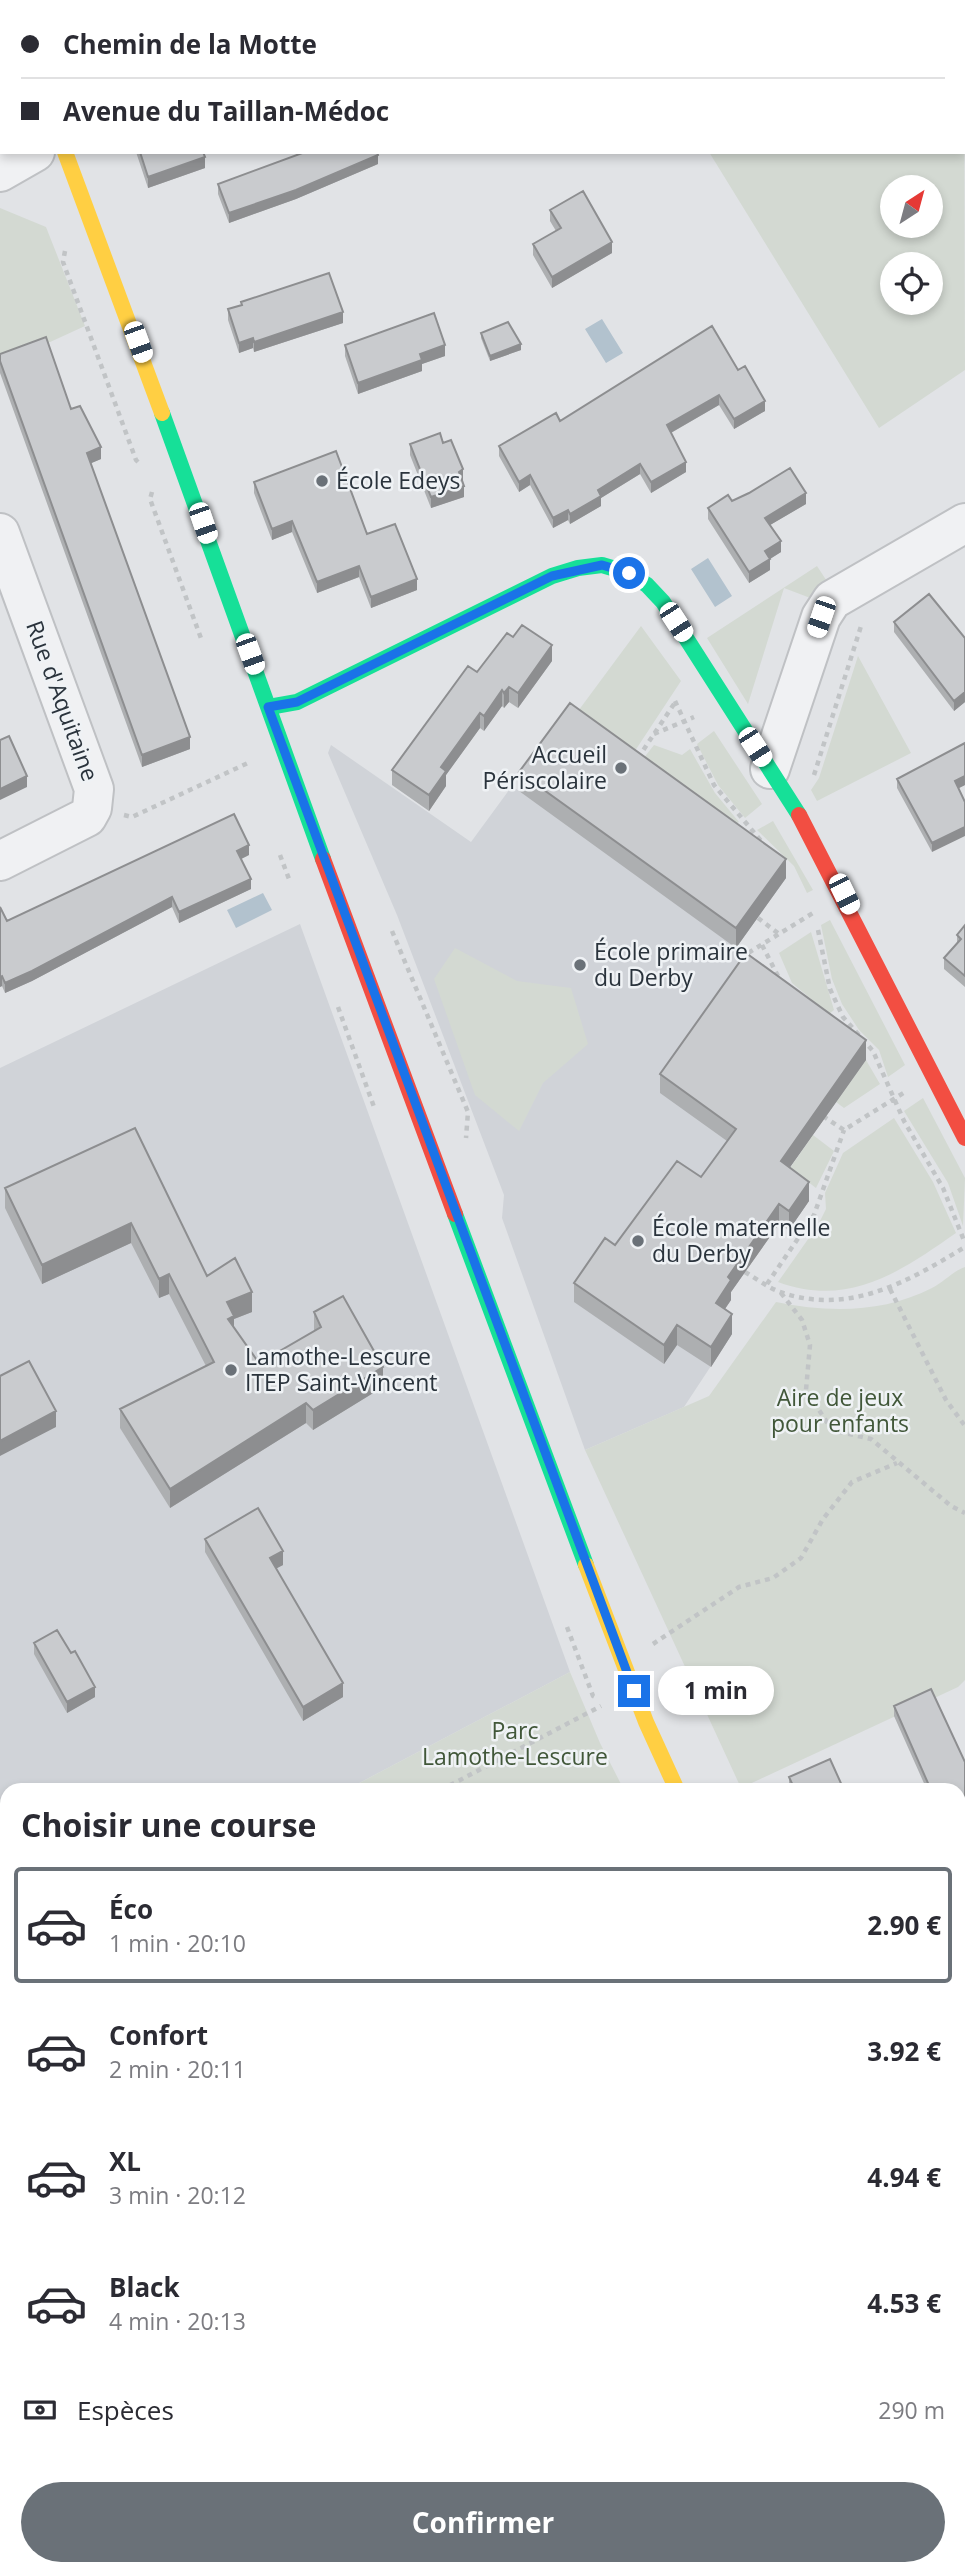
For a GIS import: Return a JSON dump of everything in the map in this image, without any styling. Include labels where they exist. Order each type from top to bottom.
[{"type":"street","points":[[0,172],[32,154]]},
{"type":"street","points":[[66,154],[138,342],[290,770],[619,1653],[674,1783]]},
{"type":"street","points":[[770,769],[821,617],[832,600],[965,523]]},
{"type":"street","name":"Rue d'Aquitaine","points":[[0,533],[94,789],[92,808],[79,823],[0,861]]},
{"type":"street","points":[[268,707],[297,702],[552,576],[602,565],[629,573],[647,585],[663,602],[810,832],[844,894],[965,1138]]},
{"type":"path","points":[[791,804],[818,768],[862,626],[864,580]]},
{"type":"path","points":[[632,767],[701,662]]},
{"type":"path","points":[[675,701],[714,785],[770,850]]},
{"type":"path","points":[[653,734],[727,703]]},
{"type":"path","points":[[92,808],[132,817],[251,762],[290,770]]},
{"type":"path","points":[[740,958],[844,894]]},
{"type":"path","points":[[781,1293],[814,1299],[853,1299],[890,1290],[965,1245],[943,1188],[893,1100],[873,1051],[843,1017],[830,989],[814,912],[809,902]]},
{"type":"path","points":[[758,918],[779,934]]},
{"type":"path","points":[[762,945],[784,986]]},
{"type":"path","points":[[854,1041],[873,1051]]},
{"type":"path","points":[[767,1284],[814,1215],[844,1130],[932,1075]]},
{"type":"path","points":[[823,1115],[844,1130]]},
{"type":"path","points":[[745,1272],[781,1293],[802,1320],[810,1345],[806,1390],[832,1430],[871,1439],[951,1506],[965,1513]]},
{"type":"path","points":[[890,1290],[946,1400],[965,1426]]},
{"type":"path","points":[[653,1644],[739,1587],[773,1578],[801,1558],[823,1519],[852,1482],[897,1463]]},
{"type":"path","points":[[454,1783],[608,1703]]},
{"type":"shaded area","points":[[331,745],[471,842],[512,786],[519,791],[786,878],[736,948],[746,973],[781,1180],[809,1201],[789,1230],[779,1224],[728,1296],[731,1300],[716,1322],[732,1334],[684,1407],[585,1450],[502,1218],[504,1195],[397,915],[328,753]]},
{"type":"shaded area","name":"Lamothe-Lescure ITEP Saint-Vincent","points":[[300,924],[570,1672],[359,1783],[0,1783],[0,1068]]},
{"type":"green space","points":[[710,154],[964,154],[965,370],[879,428]]},
{"type":"green space","points":[[0,208],[46,227],[85,326],[0,365]]},
{"type":"green space","points":[[817,566],[832,589],[813,599],[784,588],[748,704],[707,638]]},
{"type":"green space","points":[[641,626],[681,681],[627,763],[570,722]]},
{"type":"green space","points":[[858,656],[911,753],[817,801],[811,790],[819,778]]},
{"type":"green space","points":[[714,731],[762,804],[745,818],[718,785],[697,744]]},
{"type":"green space","points":[[654,745],[682,755],[690,749],[715,793],[739,822],[722,833],[635,769]]},
{"type":"green space","points":[[773,821],[813,890],[807,893],[794,866],[757,830]]},
{"type":"green space","points":[[830,920],[905,1065],[888,1077],[879,1050],[859,1030],[842,1004],[832,979],[821,925]]},
{"type":"green space","points":[[811,932],[834,1010],[829,1014],[792,983],[779,953]]},
{"type":"green space","points":[[455,948],[517,981],[571,988],[588,1044],[543,1083],[519,1131],[475,1095],[434,979]]},
{"type":"green space","points":[[866,1060],[880,1084],[844,1108],[836,1102]]},
{"type":"green space","points":[[923,1098],[965,1178],[963,1226],[948,1183],[904,1111]]},
{"type":"green space","points":[[894,1118],[933,1182],[956,1233],[915,1261],[873,1282],[828,1291],[804,1289],[778,1282],[818,1225],[826,1209],[825,1193],[843,1153]]},
{"type":"green space","points":[[813,1135],[834,1151],[816,1188],[790,1168]]},
{"type":"green space","name":"Aire de jeux pour enfants","points":[[965,1267],[965,1680],[958,1687],[752,1783],[739,1783],[585,1450],[709,1396],[776,1302],[836,1309],[875,1306],[913,1296],[936,1286]]},
{"type":"green space","name":"Parc Lamothe-Lescure","points":[[570,1672],[620,1783],[359,1783]]},
{"type":"water","points":[[602,319],[623,353],[606,363],[585,329]]},
{"type":"water","points":[[708,558],[732,596],[715,607],[691,569]]},
{"type":"water","points":[[263,893],[272,910],[236,928],[227,910]]},
{"type":"building","points":[[141,154],[204,154],[205,157],[148,177]]},
{"type":"building","points":[[300,154],[378,155],[296,190],[229,213],[218,184]]},
{"type":"building","points":[[583,191],[612,242],[552,277],[533,244],[561,228],[550,210]]},
{"type":"building","points":[[329,273],[343,312],[254,342],[253,338],[239,343],[228,309],[242,305],[241,302]]},
{"type":"building","points":[[434,313],[445,345],[420,354],[422,360],[358,383],[345,345]]},
{"type":"building","points":[[508,322],[521,344],[490,356],[481,333]]},
{"type":"building","points":[[712,326],[738,370],[745,366],[765,401],[734,419],[719,395],[667,425],[686,462],[651,482],[640,464],[598,490],[601,496],[570,514],[568,510],[553,518],[530,475],[519,482],[499,446],[556,413],[560,421]]},
{"type":"building","points":[[46,337],[71,409],[80,406],[101,447],[87,453],[190,737],[142,755],[0,361],[0,354]]},
{"type":"building","points":[[440,433],[443,443],[451,440],[463,469],[459,472],[464,486],[431,497],[410,444]]},
{"type":"building","points":[[336,451],[367,534],[395,524],[417,579],[371,597],[359,566],[317,582],[292,521],[272,529],[254,482]]},
{"type":"building","points":[[790,468],[806,493],[765,518],[781,541],[765,551],[770,559],[749,572],[708,508],[728,495],[732,501],[749,493]]},
{"type":"building","points":[[929,594],[965,638],[965,692],[954,701],[894,622]]},
{"type":"building","points":[[522,625],[552,645],[518,693],[509,687],[504,693],[502,690],[484,716],[480,713],[441,767],[446,771],[429,795],[392,770],[468,666],[477,672],[507,633],[513,637]]},
{"type":"building","points":[[570,703],[786,859],[736,928],[519,772]]},
{"type":"building","points":[[9,736],[27,776],[0,789],[0,740]]},
{"type":"building","points":[[965,743],[965,776],[955,781],[965,802],[965,827],[932,843],[897,779]]},
{"type":"building","points":[[234,814],[249,845],[237,851],[251,879],[179,912],[172,897],[32,971],[5,983],[2,976],[0,977],[0,907],[7,921]]},
{"type":"building","points":[[965,925],[965,976],[944,958],[961,939],[957,935]]},
{"type":"building","points":[[746,953],[866,1040],[781,1161],[809,1182],[789,1211],[779,1204],[728,1277],[731,1280],[716,1303],[732,1314],[711,1347],[677,1325],[664,1345],[574,1283],[605,1238],[615,1245],[677,1161],[701,1177],[736,1129],[660,1074]]},
{"type":"building","points":[[135,1128],[207,1276],[235,1258],[252,1292],[227,1302],[234,1316],[228,1319],[259,1363],[321,1327],[314,1312],[343,1296],[383,1367],[313,1410],[306,1403],[170,1489],[120,1409],[214,1362],[169,1274],[159,1279],[131,1223],[42,1265],[5,1188]]},
{"type":"building","points":[[29,1361],[56,1411],[0,1441],[0,1376]]},
{"type":"building","points":[[258,1508],[283,1551],[270,1558],[343,1683],[303,1707],[205,1539]]},
{"type":"building","points":[[57,1630],[71,1653],[75,1651],[95,1687],[67,1702],[34,1643]]},
{"type":"building","points":[[931,1689],[965,1762],[965,1783],[928,1783],[894,1706]]},
{"type":"building","points":[[830,1759],[841,1783],[792,1783],[789,1777]]},
{"type":"traffic: fast","points":[[162,413],[323,859]]},
{"type":"traffic: fast","points":[[269,707],[297,702],[552,576],[578,568],[602,565],[629,573],[647,585],[663,602],[799,815]]},
{"type":"traffic: fast","points":[[455,1214],[586,1565]]},
{"type":"traffic: slow","points":[[66,154],[162,413]]},
{"type":"traffic: slow","points":[[586,1565],[646,1722],[674,1783]]},
{"type":"traffic: jam","points":[[799,815],[965,1138]]},
{"type":"traffic: jam","points":[[323,859],[455,1214]]},
{"type":"place","name":"École Edeys","points":[[322,481]]},
{"type":"place","name":"Accueil Périscolaire","points":[[621,768]]},
{"type":"place","name":"École primaire du Derby","points":[[580,965]]},
{"type":"place","name":"École maternelle du Derby","points":[[638,1241]]},
{"type":"place","name":"Lamothe-Lescure ITEP Saint-Vincent","points":[[231,1370]]},
{"type":"route","points":[[629,573],[602,565],[578,568],[552,576],[297,702],[268,707],[634,1691]]}]
